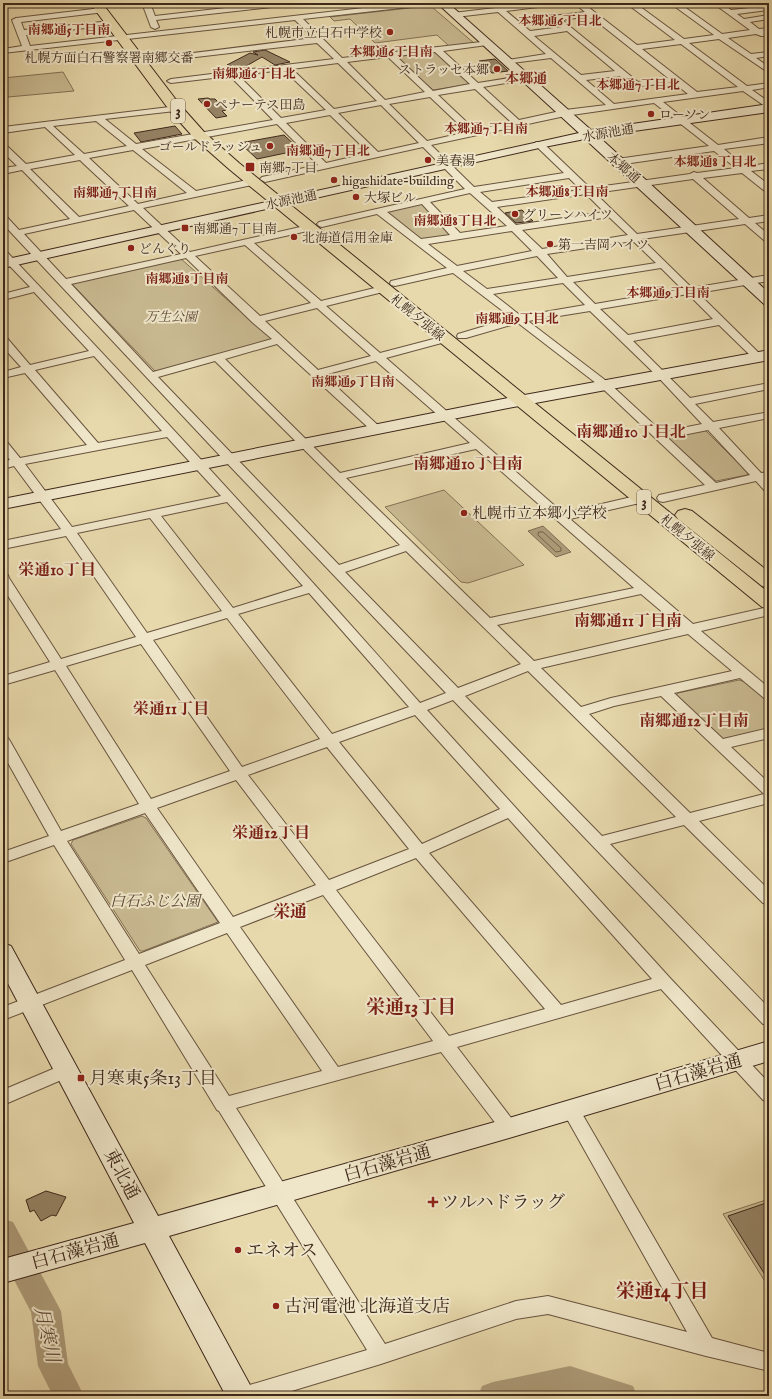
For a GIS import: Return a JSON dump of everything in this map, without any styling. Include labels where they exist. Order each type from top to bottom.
[{"type":"main road","name":"札幌夕張線","points":[[103,5],[111,23],[129,37],[153,60],[174,86]]},
{"type":"main road","name":"札幌夕張線","points":[[103,5],[206,135],[389,286],[445,339],[663,498],[769,582]]},
{"type":"main road","name":"札幌夕張線","points":[[389,286],[462,336],[529,400],[640,499],[769,602]]},
{"type":"street","points":[[156,3],[146,4],[153,18],[157,33]]},
{"type":"street","points":[[153,18],[268,4],[290,3]]},
{"type":"street","points":[[3,51],[427,3]]},
{"type":"street","name":"本郷通","points":[[442,3],[642,183],[769,301]]},
{"type":"street","points":[[456,15],[554,3]]},
{"type":"street","points":[[578,3],[695,95]]},
{"type":"street","points":[[630,3],[769,107]]},
{"type":"street","points":[[674,3],[769,71]]},
{"type":"street","points":[[718,3],[769,39]]},
{"type":"street","points":[[268,4],[280,19]]},
{"type":"street","points":[[27,48],[16,20],[103,5]]},
{"type":"street","points":[[731,12],[765,7]]},
{"type":"street","points":[[500,10],[612,106]]},
{"type":"street","points":[[591,14],[555,18],[636,85],[676,79]]},
{"type":"street","points":[[297,18],[472,190],[490,205],[540,253],[565,280],[661,374],[710,426],[764,476],[769,488]]},
{"type":"street","points":[[744,21],[769,18]]},
{"type":"street","points":[[21,33],[111,23]]},
{"type":"street","points":[[528,34],[568,29]]},
{"type":"street","points":[[635,48],[769,30]]},
{"type":"street","points":[[153,60],[319,40]]},
{"type":"street","points":[[174,86],[232,74],[487,43]]},
{"type":"street","points":[[437,49],[518,124]]},
{"type":"street","points":[[749,57],[769,54]]},
{"type":"street","points":[[390,55],[473,133]]},
{"type":"street","points":[[508,62],[552,55]]},
{"type":"street","points":[[286,67],[376,155]]},
{"type":"street","points":[[579,78],[621,73]]},
{"type":"street","points":[[232,74],[278,122],[324,166]]},
{"type":"street","points":[[3,171],[525,77]]},
{"type":"street","points":[[17,233],[565,113],[769,85]]},
{"type":"street","points":[[655,100],[769,190]]},
{"type":"street","points":[[3,130],[98,118],[181,105]]},
{"type":"street","name":"水源池通","points":[[8,260],[34,257],[588,134],[769,107]]},
{"type":"street","points":[[98,118],[193,194]]},
{"type":"street","points":[[46,124],[136,206],[256,320],[280,340],[376,429]]},
{"type":"street","points":[[617,162],[769,140]]},
{"type":"street","points":[[539,144],[722,321],[763,356]]},
{"type":"street","points":[[3,147],[76,220]]},
{"type":"street","points":[[490,205],[769,166]]},
{"type":"street","points":[[63,283],[472,190],[570,175]]},
{"type":"street","points":[[694,176],[769,240]]},
{"type":"street","points":[[424,201],[457,236]]},
{"type":"street","points":[[380,211],[605,385],[714,486]]},
{"type":"street","points":[[420,242],[612,214]]},
{"type":"street","points":[[3,218],[17,233],[34,257],[63,283],[151,376],[224,460],[337,570],[769,1018]]},
{"type":"street","points":[[256,320],[454,268],[540,253],[769,218]]},
{"type":"street","points":[[247,242],[644,590],[769,695]]},
{"type":"street","points":[[8,260],[200,464],[664,982],[740,1060],[769,1095]]},
{"type":"street","points":[[486,292],[663,265]]},
{"type":"street","points":[[462,336],[520,320],[769,278]]},
{"type":"street","points":[[3,296],[36,289]]},
{"type":"street","points":[[625,340],[722,321]]},
{"type":"street","points":[[316,374],[445,339]]},
{"type":"street","points":[[3,340],[94,447]]},
{"type":"street","points":[[151,376],[280,340]]},
{"type":"street","points":[[3,376],[96,352]]},
{"type":"street","points":[[3,504],[303,443],[661,374],[763,356]]},
{"type":"street","points":[[217,357],[529,666],[769,899]]},
{"type":"street","points":[[687,402],[769,386]]},
{"type":"street","points":[[660,436],[769,415]]},
{"type":"street","points":[[10,464],[170,433]]},
{"type":"street","points":[[3,444],[10,464],[44,496],[239,773],[509,1128]]},
{"type":"street","points":[[337,477],[478,445]]},
{"type":"street","points":[[663,498],[764,476]]},
{"type":"street","points":[[3,545],[229,498]]},
{"type":"street","points":[[562,517],[640,499]]},
{"type":"street","points":[[153,514],[329,740],[420,851],[558,1012]]},
{"type":"street","points":[[337,570],[408,546]]},
{"type":"street","points":[[3,578],[148,806],[333,1074]]},
{"type":"street","points":[[3,681],[312,588]]},
{"type":"street","points":[[486,623],[644,590]]},
{"type":"street","points":[[3,858],[420,708],[529,666],[769,611]]},
{"type":"street","points":[[578,713],[611,702],[744,673]]},
{"type":"street","points":[[663,690],[769,791]]},
{"type":"street","points":[[720,745],[769,734]]},
{"type":"street","points":[[3,741],[58,839],[223,1105],[381,1355]]},
{"type":"street","points":[[598,842],[687,818],[736,808],[769,798]]},
{"type":"street","points":[[3,1014],[326,886],[420,851],[510,811]]},
{"type":"street","name":"東北通","points":[[3,952],[242,1396]]},
{"type":"street","points":[[223,1105],[664,982]]},
{"type":"street","name":"白石藻岩通","points":[[3,1270],[509,1128],[769,1051]]},
{"type":"street","points":[[3,1098],[67,1070]]},
{"type":"street","points":[[571,1110],[706,1347]]},
{"type":"street","points":[[242,1396],[381,1355],[516,1310],[548,1305],[706,1347],[769,1362]]},
{"type":"green space","points":[[427,6],[432,7],[475,44],[450,47],[437,35],[375,43],[350,19],[334,21],[330,17]]},
{"type":"green space","points":[[436,52],[471,84],[433,90],[395,57]]},
{"type":"green space","points":[[63,72],[74,91],[8,97],[3,92],[3,78]]},
{"type":"green space","points":[[421,203],[451,234],[450,235],[424,240],[420,239],[387,212],[388,210]]},
{"type":"green space","name":"万生公園","points":[[180,258],[273,340],[156,372],[72,284],[74,282]]},
{"type":"green space","points":[[705,430],[748,473],[747,475],[716,481],[669,439]]},
{"type":"green space","points":[[444,490],[524,565],[468,583],[461,582],[385,507]]},
{"type":"green space","points":[[739,680],[745,682],[769,702],[769,730],[728,740],[722,739],[675,697],[678,693]]},
{"type":"green space","name":"白石ふじ公園","points":[[142,816],[146,818],[218,922],[140,951],[71,844],[73,840]]},
{"type":"green space","points":[[769,1199],[769,1288],[723,1214]]},
{"type":"water","points":[[543,526],[571,552],[556,557],[528,531]]},
{"type":"building","points":[[265,50],[290,62],[275,65],[262,57],[241,69],[227,65],[250,53],[258,55],[253,52]]},
{"type":"building","points":[[495,59],[508,71],[492,73],[479,61]]},
{"type":"building","points":[[198,99],[215,99],[226,110],[222,111],[227,116],[216,118]]},
{"type":"building","points":[[175,126],[182,134],[141,142],[134,133]]},
{"type":"building","name":"ゴールドラッシュ","points":[[284,135],[300,150],[257,159],[240,143]]},
{"type":"building","points":[[522,210],[533,221],[516,223],[505,213]]},
{"type":"building","points":[[46,1191],[66,1197],[56,1216],[52,1215],[41,1221],[34,1210],[30,1212],[26,1200]]},
{"type":"building","points":[[769,1202],[769,1281],[728,1216]]},
{"type":"waterway","name":"月寒川","points":[[3,1231],[46,1311],[53,1366],[69,1396]]},
{"type":"waterway","name":"月寒川","points":[[493,1396],[570,1380],[622,1396]]},
{"type":"place","name":"札幌市立白石中学校","points":[[390,32]]},
{"type":"place","name":"札幌方面白石警察署南郷交番","points":[[109,43]]},
{"type":"place","name":"ストラッセ本郷","points":[[497,69]]},
{"type":"place","name":"ペナーテス田島","points":[[207,104]]},
{"type":"place","name":"ローソン","points":[[651,114]]},
{"type":"place","name":"ゴールドラッシュ","points":[[270,146]]},
{"type":"place","name":"美春湯","points":[[428,160]]},
{"type":"place","name":"南郷7丁目","points":[[250,167]]},
{"type":"place","name":"higashidate-building","points":[[334,180]]},
{"type":"place","name":"大塚ビル","points":[[356,197]]},
{"type":"place","name":"グリーンハイツ","points":[[515,214]]},
{"type":"place","name":"南郷通7丁目南","points":[[185,228]]},
{"type":"place","name":"北海道信用金庫","points":[[294,237]]},
{"type":"place","name":"第一吉岡ハイツ","points":[[550,244]]},
{"type":"place","name":"どんぐり","points":[[131,248]]},
{"type":"place","name":"札幌市立本郷小学校","points":[[464,513]]},
{"type":"place","name":"月寒東5条13丁目","points":[[81,1078]]},
{"type":"place","name":"ツルハドラッグ","points":[[433,1202]]},
{"type":"place","name":"エネオス","points":[[238,1250]]},
{"type":"place","name":"古河電池 北海道支店","points":[[276,1306]]},
{"type":"district","name":"本郷通6丁目北","points":[[560,20]]},
{"type":"district","name":"南郷通5丁目南","points":[[69,29]]},
{"type":"district","name":"本郷通6丁目南","points":[[391,51]]},
{"type":"district","name":"南郷通6丁目北","points":[[254,73]]},
{"type":"district","name":"本郷通","points":[[526,78]]},
{"type":"district","name":"本郷通7丁目北","points":[[638,84]]},
{"type":"district","name":"本郷通7丁目南","points":[[486,128]]},
{"type":"district","name":"南郷通7丁目北","points":[[328,150]]},
{"type":"district","name":"本郷通8丁目北","points":[[715,161]]},
{"type":"district","name":"本郷通8丁目南","points":[[567,191]]},
{"type":"district","name":"南郷通7丁目南","points":[[115,192]]},
{"type":"district","name":"南郷通8丁目北","points":[[455,220]]},
{"type":"district","name":"南郷通8丁目南","points":[[187,278]]},
{"type":"district","name":"本郷通9丁目南","points":[[668,292]]},
{"type":"district","name":"南郷通9丁目北","points":[[517,318]]},
{"type":"district","name":"南郷通9丁目南","points":[[353,381]]},
{"type":"district","name":"南郷通10丁目北","points":[[631,431]]},
{"type":"district","name":"南郷通10丁目南","points":[[468,463]]},
{"type":"district","name":"栄通10丁目","points":[[57,569]]},
{"type":"district","name":"南郷通11丁目南","points":[[628,620]]},
{"type":"district","name":"栄通11丁目","points":[[171,708]]},
{"type":"district","name":"南郷通12丁目南","points":[[694,720]]},
{"type":"district","name":"栄通12丁目","points":[[271,832]]},
{"type":"district","name":"栄通","points":[[290,911]]},
{"type":"district","name":"栄通13丁目","points":[[411,1006]]},
{"type":"district","name":"栄通14丁目","points":[[662,1290]]}]
